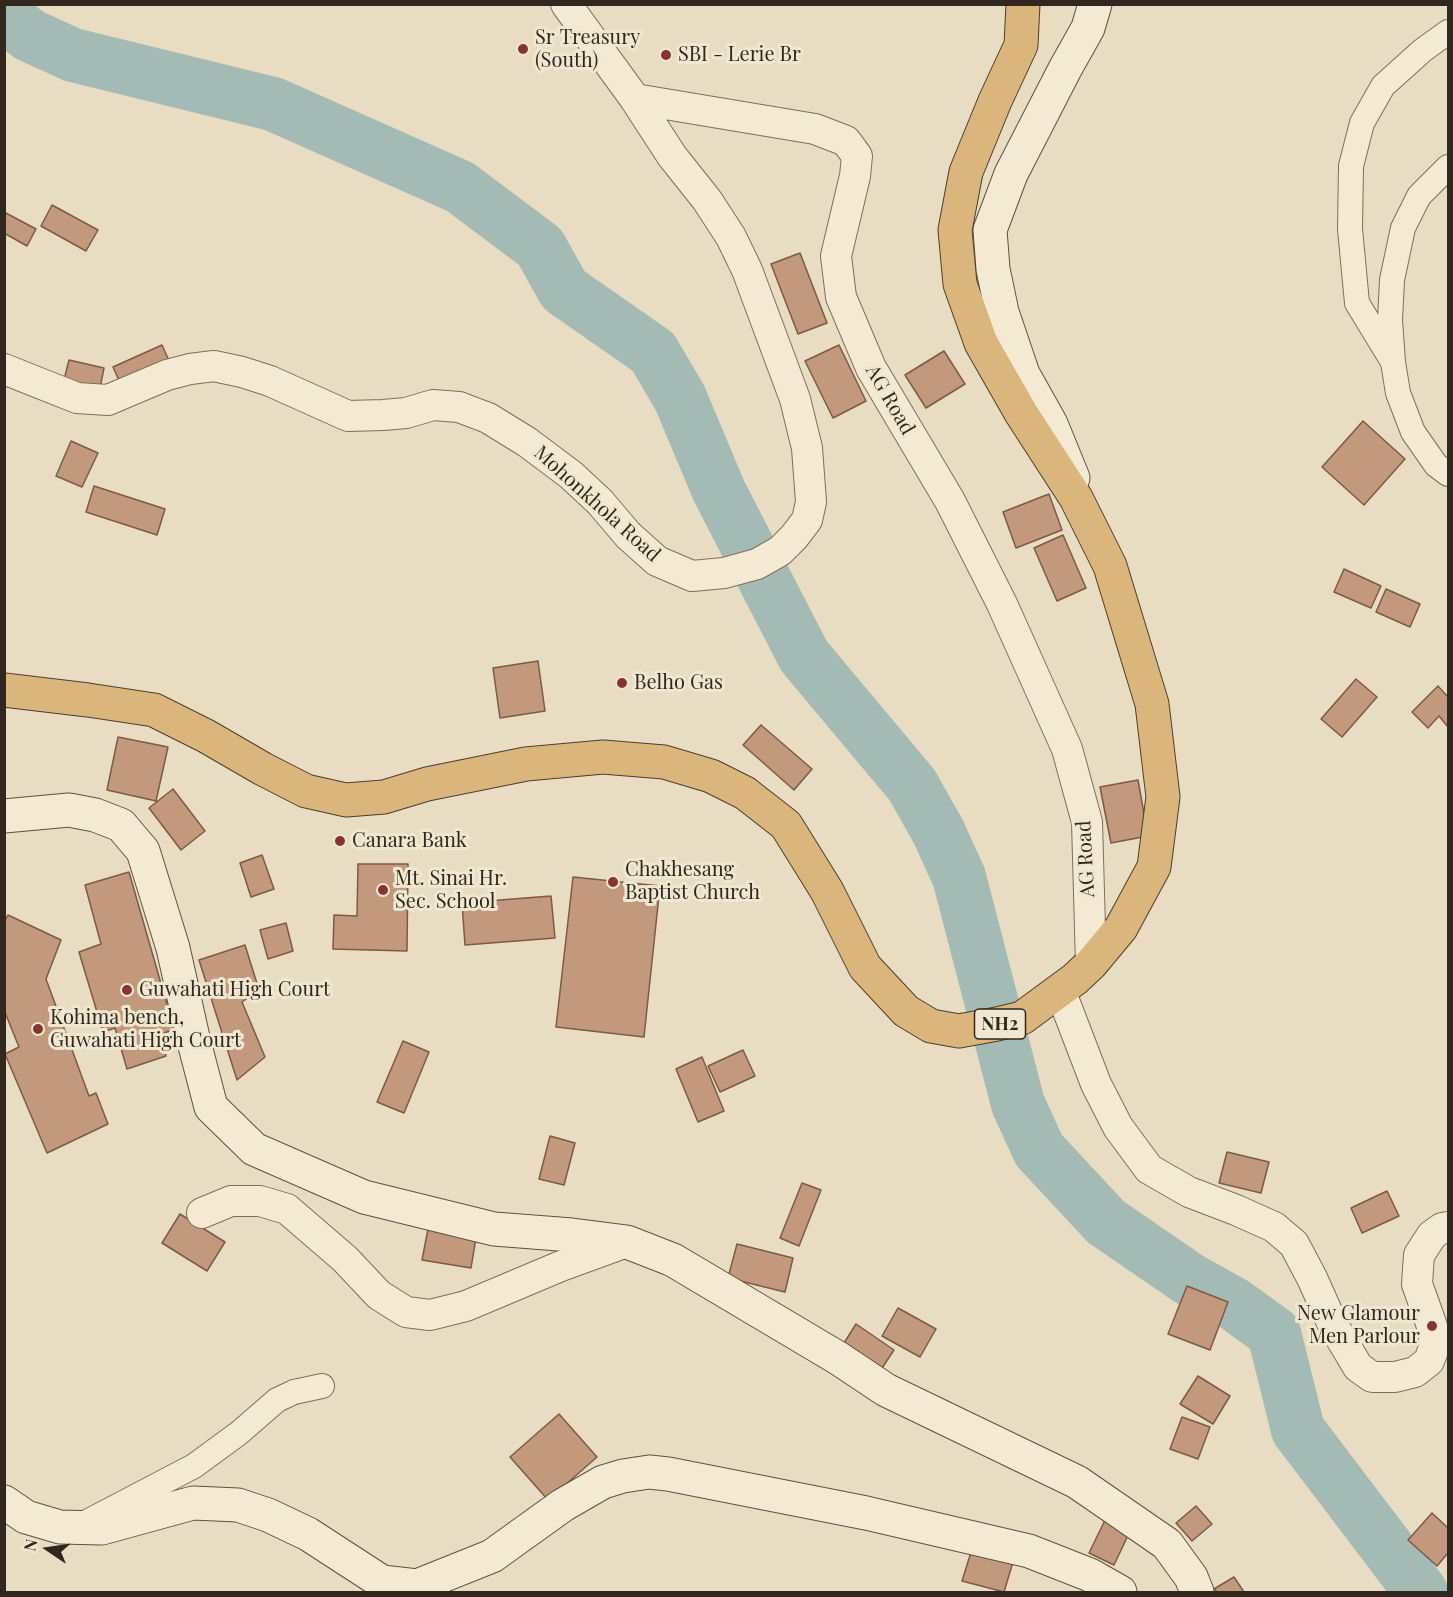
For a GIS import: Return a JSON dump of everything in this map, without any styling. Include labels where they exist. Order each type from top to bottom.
[{"type":"highway","name":"NH2","points":[[4,690],[154,710],[206,736],[263,770],[306,790],[345,800],[384,797],[427,784],[526,764],[603,757],[664,762],[711,776],[745,794],[786,825],[827,891],[865,967],[906,1011],[931,1026],[959,1031],[1022,1018],[1076,979],[1121,928],[1154,867],[1162,797],[1152,704],[1110,566],[1076,498],[1021,413],[981,343],[960,284],[955,230],[966,172],[994,101],[1021,45],[1023,4]]},
{"type":"main road","points":[[1095,4],[1088,28],[1011,174],[990,230],[993,269],[1002,312],[1023,374],[1051,424],[1110,566]]},
{"type":"main road","points":[[4,816],[69,810],[95,814],[121,825],[143,851],[173,948],[211,1107],[254,1149],[364,1197],[494,1228],[572,1234],[627,1242],[673,1260],[838,1358],[886,1390],[1077,1482],[1167,1544],[1191,1577],[1197,1593]]},
{"type":"main road","points":[[4,1502],[26,1516],[60,1527],[102,1528],[193,1503],[238,1505],[268,1515],[308,1534],[382,1582],[417,1586],[492,1556],[563,1505],[603,1482],[649,1472],[866,1513],[1029,1551],[1090,1575],[1120,1593]]},
{"type":"street","points":[[566,4],[635,99]]},
{"type":"street","points":[[1392,362],[1357,303],[1350,229],[1351,166],[1362,123],[1383,86],[1423,50],[1449,32]]},
{"type":"street","name":"Mohonkhola Road","points":[[4,369],[77,398],[108,400],[167,375],[214,366],[270,381],[348,416],[406,413],[433,405],[459,407],[488,418],[527,441],[600,502],[628,535],[657,561],[692,576],[724,573],[757,564],[780,550],[807,520],[811,501],[807,448],[795,399],[747,270],[731,237],[672,156],[635,99]]},
{"type":"street","name":"AG Road","points":[[635,99],[815,129],[846,141],[857,156],[855,176],[836,256],[841,297],[871,368],[950,501],[1002,604],[1066,749],[1087,822],[1091,964]]},
{"type":"street","points":[[1449,166],[1419,196],[1403,228],[1392,280],[1390,320],[1392,362],[1398,393],[1413,432],[1436,465],[1449,474]]},
{"type":"street","points":[[1060,990],[1096,1084],[1118,1127],[1149,1168],[1189,1192],[1274,1227],[1294,1244],[1333,1325],[1358,1367],[1372,1377],[1395,1377],[1414,1371],[1429,1361],[1435,1346],[1432,1326],[1417,1284],[1419,1255],[1432,1235],[1442,1228],[1449,1227]]},
{"type":"street","points":[[202,1213],[231,1201],[260,1201],[287,1209],[345,1259],[379,1295],[406,1312],[430,1315],[465,1306],[561,1266],[627,1242]]},
{"type":"street","points":[[76,1527],[194,1466],[239,1433],[277,1400],[294,1392],[322,1386]]},
{"type":"building","points":[[52,205],[98,230],[86,251],[41,226]]},
{"type":"building","points":[[4,212],[36,229],[27,246],[4,233]]},
{"type":"building","points":[[800,253],[827,323],[798,334],[771,264]]},
{"type":"building","points":[[162,345],[170,363],[121,385],[113,367]]},
{"type":"building","points":[[839,345],[866,401],[833,418],[805,361]]},
{"type":"building","points":[[944,351],[965,384],[926,408],[905,375]]},
{"type":"building","points":[[69,360],[104,368],[100,388],[64,380]]},
{"type":"building","points":[[1363,421],[1405,459],[1364,505],[1322,467]]},
{"type":"building","points":[[71,441],[98,453],[82,487],[56,476]]},
{"type":"building","points":[[94,486],[165,509],[157,535],[86,512]]},
{"type":"building","points":[[1049,494],[1062,530],[1016,548],[1003,512]]},
{"type":"building","points":[[1063,535],[1086,588],[1057,601],[1034,548]]},
{"type":"building","points":[[1344,569],[1381,586],[1371,608],[1334,592]]},
{"type":"building","points":[[1386,589],[1420,604],[1410,627],[1376,612]]},
{"type":"building","points":[[538,661],[545,711],[500,718],[493,668]]},
{"type":"building","points":[[1356,679],[1377,697],[1342,737],[1321,719]]},
{"type":"building","points":[[1438,686],[1448,697],[1448,727],[1439,716],[1428,728],[1412,712]]},
{"type":"building","points":[[761,725],[812,769],[794,790],[743,745]]},
{"type":"building","points":[[118,737],[168,747],[156,801],[107,790]]},
{"type":"building","points":[[1138,780],[1148,836],[1111,843],[1100,787]]},
{"type":"building","points":[[173,789],[205,831],[181,850],[149,808]]},
{"type":"building","points":[[262,855],[274,889],[251,897],[240,863]]},
{"type":"building","name":"Mt. Sinai Hr. Sec. School","points":[[358,864],[408,864],[407,951],[333,949],[334,915],[357,916]]},
{"type":"building","name":"Guwahati High Court","points":[[129,872],[174,1029],[160,1035],[166,1056],[127,1069],[115,1028],[103,1032],[79,952],[101,944],[85,885]]},
{"type":"building","name":"Chakhesang Baptist Church","points":[[573,877],[660,886],[644,1037],[556,1027]]},
{"type":"building","points":[[551,896],[555,938],[465,945],[462,903]]},
{"type":"building","name":"Kohima bench, Guwahati High Court","points":[[8,915],[61,940],[46,979],[89,1096],[96,1093],[108,1124],[47,1153],[5,1054],[19,1047],[4,1010],[4,922]]},
{"type":"building","points":[[286,923],[293,951],[268,959],[260,930]]},
{"type":"building","points":[[245,945],[259,990],[242,1002],[265,1057],[237,1080],[199,960]]},
{"type":"building","points":[[403,1041],[429,1052],[404,1113],[377,1102]]},
{"type":"building","points":[[743,1050],[755,1076],[720,1092],[708,1066]]},
{"type":"building","points":[[702,1057],[724,1111],[698,1122],[676,1069]]},
{"type":"building","points":[[550,1136],[575,1143],[564,1185],[539,1179]]},
{"type":"building","points":[[1227,1152],[1269,1162],[1261,1193],[1219,1183]]},
{"type":"building","points":[[802,1183],[821,1190],[799,1246],[780,1238]]},
{"type":"building","points":[[1387,1191],[1399,1216],[1362,1233],[1351,1208]]},
{"type":"building","points":[[180,1214],[225,1242],[207,1271],[162,1243]]},
{"type":"building","points":[[428,1229],[476,1238],[471,1268],[422,1260]]},
{"type":"building","points":[[737,1244],[793,1258],[785,1292],[728,1278]]},
{"type":"building","points":[[1187,1286],[1228,1302],[1210,1350],[1168,1334]]},
{"type":"building","points":[[898,1308],[936,1329],[920,1357],[882,1336]]},
{"type":"building","points":[[856,1324],[894,1350],[882,1368],[844,1343]]},
{"type":"building","points":[[1198,1376],[1230,1396],[1213,1424],[1180,1404]]},
{"type":"building","points":[[559,1414],[597,1457],[548,1500],[510,1457]]},
{"type":"building","points":[[1182,1417],[1210,1427],[1198,1459],[1170,1449]]},
{"type":"building","points":[[1196,1506],[1212,1524],[1192,1541],[1176,1523]]},
{"type":"building","points":[[1432,1513],[1448,1528],[1448,1553],[1437,1566],[1408,1540]]},
{"type":"building","points":[[1107,1516],[1132,1527],[1114,1565],[1089,1553]]},
{"type":"building","points":[[972,1549],[1013,1562],[1004,1592],[962,1581]]},
{"type":"building","points":[[1234,1577],[1244,1592],[1217,1592],[1214,1589]]},
{"type":"waterway","points":[[4,15],[29,35],[73,55],[273,104],[460,187],[540,247],[564,290],[653,352],[680,398],[719,491],[804,656],[912,785],[938,831],[959,877],[1018,1104],[1039,1150],[1106,1222],[1189,1279],[1234,1304],[1274,1333],[1298,1430],[1421,1592]]},
{"type":"place","name":"Sr Treasury (South)","points":[[523,49]]},
{"type":"place","name":"SBI - Lerie Br","points":[[666,55]]},
{"type":"place","name":"Belho Gas","points":[[622,683]]},
{"type":"place","name":"Canara Bank","points":[[340,841]]},
{"type":"place","name":"Chakhesang Baptist Church","points":[[613,882]]},
{"type":"place","name":"Mt. Sinai Hr. Sec. School","points":[[383,890]]},
{"type":"place","name":"Guwahati High Court","points":[[127,990]]},
{"type":"place","name":"Kohima bench, Guwahati High Court","points":[[38,1029]]},
{"type":"place","name":"New Glamour Men Parlour","points":[[1432,1326]]}]
